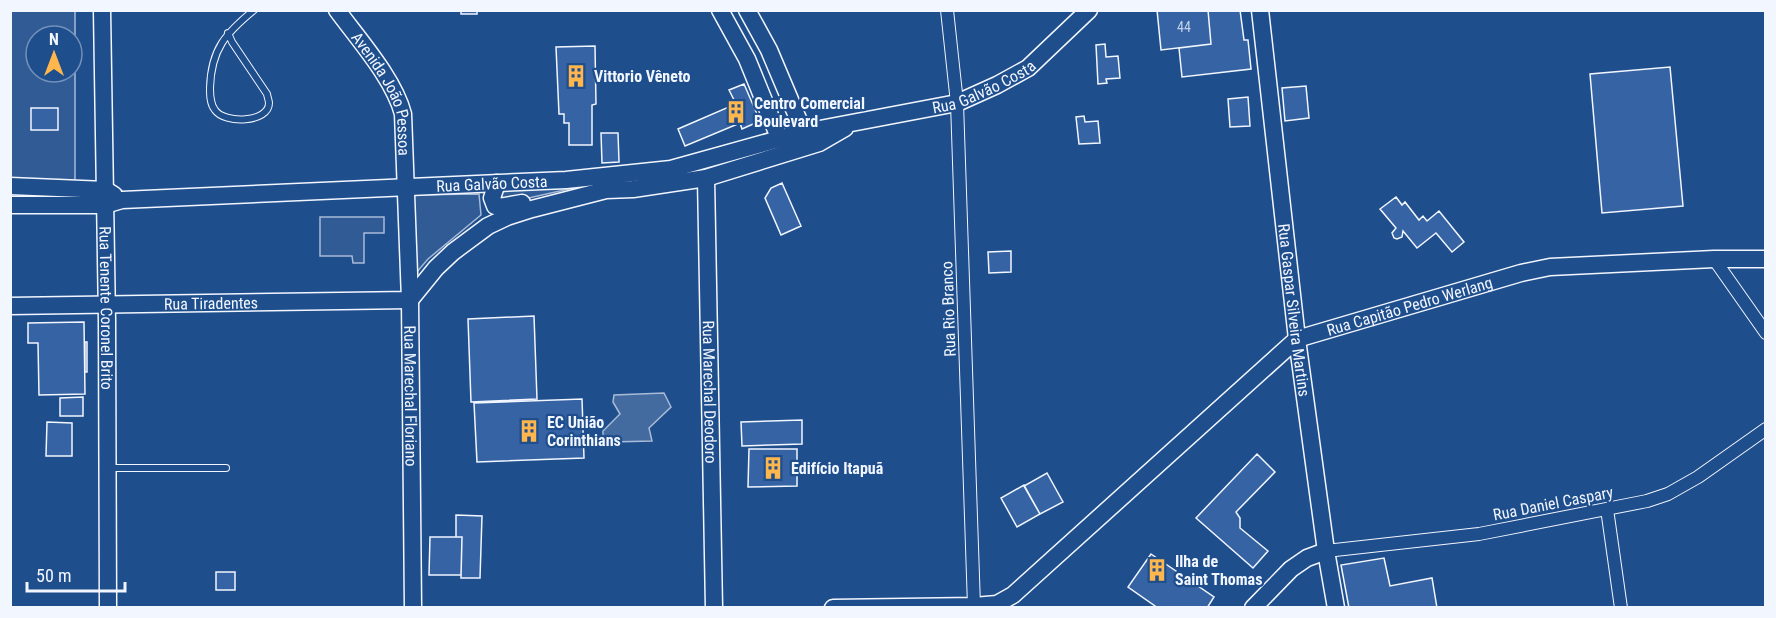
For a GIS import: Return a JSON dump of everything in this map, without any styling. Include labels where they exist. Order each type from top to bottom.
[{"type":"street","name":"Rua Tenente Coronel Brito","points":[[102,10],[107,305],[108,608]]},
{"type":"street","name":"Avenida João Pessoa","points":[[337,10],[392,85],[400,103],[404,128],[405,186]]},
{"type":"street","points":[[720,10],[747,59],[780,140]]},
{"type":"street","points":[[747,10],[769,50],[804,140]]},
{"type":"street","name":"Rua Rio Branco","points":[[947,10],[957,103],[974,606]]},
{"type":"street","name":"Rua Galvão Costa","points":[[411,300],[436,268],[453,252],[488,226],[507,217],[606,190],[633,189],[706,178],[856,122],[957,103],[1028,68],[1089,10]]},
{"type":"street","name":"Rua Gaspar Silveira Martins","points":[[1260,10],[1297,339],[1336,608]]},
{"type":"street","name":"Rua Galvão Costa","points":[[10,186],[122,200],[566,180],[671,169],[780,140],[804,140]]},
{"type":"street","name":"Rua Marechal Deodoro","points":[[706,178],[714,608]]},
{"type":"street","points":[[493,183],[492,198],[495,207],[581,191],[606,190]]},
{"type":"street","points":[[488,226],[483,201],[493,183]]},
{"type":"street","name":"Rua Marechal Floriano","points":[[405,186],[411,300],[413,608]]},
{"type":"street","name":"Rua Galvão Costa","points":[[10,205],[105,198]]},
{"type":"street","points":[[1714,259],[1766,333]]},
{"type":"street","name":"Rua Capitão Pedro Werlang","points":[[833,608],[974,606],[997,604],[1013,596],[1297,339],[1521,273],[1550,267],[1714,259],[1766,260]]},
{"type":"street","name":"Rua Tiradentes","points":[[10,306],[411,300]]},
{"type":"street","name":"Rua Daniel Caspary","points":[[1326,551],[1479,534],[1647,501],[1668,494],[1698,477],[1766,429]]},
{"type":"street","points":[[1607,509],[1621,608]]},
{"type":"street","points":[[1253,608],[1291,569],[1307,558],[1326,551]]},
{"type":"lane","points":[[228,33],[267,94],[268,109],[263,114],[244,119],[224,117],[214,110],[210,99],[213,64],[219,48],[228,33],[254,10]]},
{"type":"lane","points":[[107,468],[226,468]]},
{"type":"shaded area","points":[[10,11],[75,11],[75,24],[24,24],[24,84],[75,84],[75,185],[11,182]]},
{"type":"shaded area","points":[[805,141],[698,172],[582,186],[511,202],[499,201],[497,191]]},
{"type":"shaded area","points":[[479,194],[481,215],[428,259],[410,280],[409,195]]},
{"type":"shaded area","points":[[320,217],[384,217],[384,233],[364,233],[364,263],[353,263],[352,256],[320,256]]},
{"type":"shaded area","points":[[664,393],[671,407],[649,428],[652,441],[611,442],[603,439],[603,431],[620,414],[613,402],[614,395]]},
{"type":"building","points":[[461,10],[477,10],[477,14],[461,14]]},
{"type":"building","points":[[1157,10],[1208,10],[1211,44],[1161,50]]},
{"type":"building","points":[[1208,10],[1240,10],[1244,40],[1248,40],[1251,69],[1182,77],[1179,48],[1211,44]]},
{"type":"building","points":[[1105,44],[1106,57],[1118,56],[1120,78],[1106,79],[1107,83],[1098,84],[1096,45]]},
{"type":"building","name":"Vittorio Vêneto","points":[[595,46],[596,104],[592,105],[592,145],[569,145],[569,123],[564,123],[564,114],[559,114],[556,47]]},
{"type":"building","points":[[1670,67],[1683,206],[1602,213],[1590,74]]},
{"type":"building","name":"Centro Comercial Boulevard","points":[[744,84],[760,121],[742,129],[740,123],[685,146],[678,129],[736,104],[729,90]]},
{"type":"building","points":[[1306,86],[1309,118],[1285,121],[1282,88]]},
{"type":"building","points":[[1248,97],[1250,126],[1230,127],[1228,99]]},
{"type":"building","points":[[31,108],[58,108],[58,130],[31,130]]},
{"type":"building","points":[[1084,116],[1085,122],[1098,121],[1100,143],[1079,144],[1076,117]]},
{"type":"building","points":[[601,133],[618,133],[619,162],[602,163]]},
{"type":"building","points":[[782,183],[801,226],[781,235],[765,198],[771,188]]},
{"type":"building","points":[[1396,197],[1402,205],[1405,202],[1419,220],[1423,216],[1427,221],[1439,211],[1464,242],[1452,252],[1436,233],[1417,248],[1403,231],[1402,237],[1394,238],[1392,233],[1396,228],[1380,209]]},
{"type":"building","points":[[1011,251],[1011,272],[989,273],[988,252]]},
{"type":"building","points":[[534,316],[537,399],[471,402],[468,319]]},
{"type":"building","points":[[84,322],[85,394],[39,395],[38,343],[28,343],[28,323]]},
{"type":"building","points":[[85,342],[87,342],[87,372],[85,372]]},
{"type":"building","points":[[83,397],[83,416],[60,416],[60,398]]},
{"type":"building","name":"EC União Corinthians","points":[[582,399],[584,458],[477,462],[474,403]]},
{"type":"building","points":[[802,420],[802,444],[742,446],[741,422]]},
{"type":"building","points":[[47,422],[72,423],[72,456],[46,456]]},
{"type":"building","name":"Edifício Itapuã","points":[[749,449],[797,449],[797,486],[748,487]]},
{"type":"building","points":[[1257,454],[1275,472],[1236,512],[1240,518],[1240,528],[1268,551],[1253,568],[1196,518]]},
{"type":"building","points":[[1047,473],[1063,502],[1040,514],[1024,486]]},
{"type":"building","points":[[1024,485],[1040,514],[1017,527],[1001,498]]},
{"type":"building","points":[[456,515],[482,516],[480,578],[461,578],[462,537],[456,537]]},
{"type":"building","points":[[430,537],[462,537],[461,575],[429,575]]},
{"type":"building","name":"Ilha de Saint Thomas","points":[[1151,554],[1214,597],[1207,608],[1158,608],[1128,587]]},
{"type":"building","points":[[1384,558],[1390,586],[1432,578],[1437,608],[1349,608],[1341,565]]},
{"type":"building","points":[[216,572],[235,572],[235,590],[216,590]]},
{"type":"place","name":"Vittorio Vêneto","points":[[576,76]]},
{"type":"place","name":"Centro Comercial Boulevard","points":[[736,112]]},
{"type":"place","name":"EC União Corinthians","points":[[529,431]]},
{"type":"place","name":"Edifício Itapuã","points":[[773,468]]},
{"type":"place","name":"Ilha de Saint Thomas","points":[[1157,570]]}]
